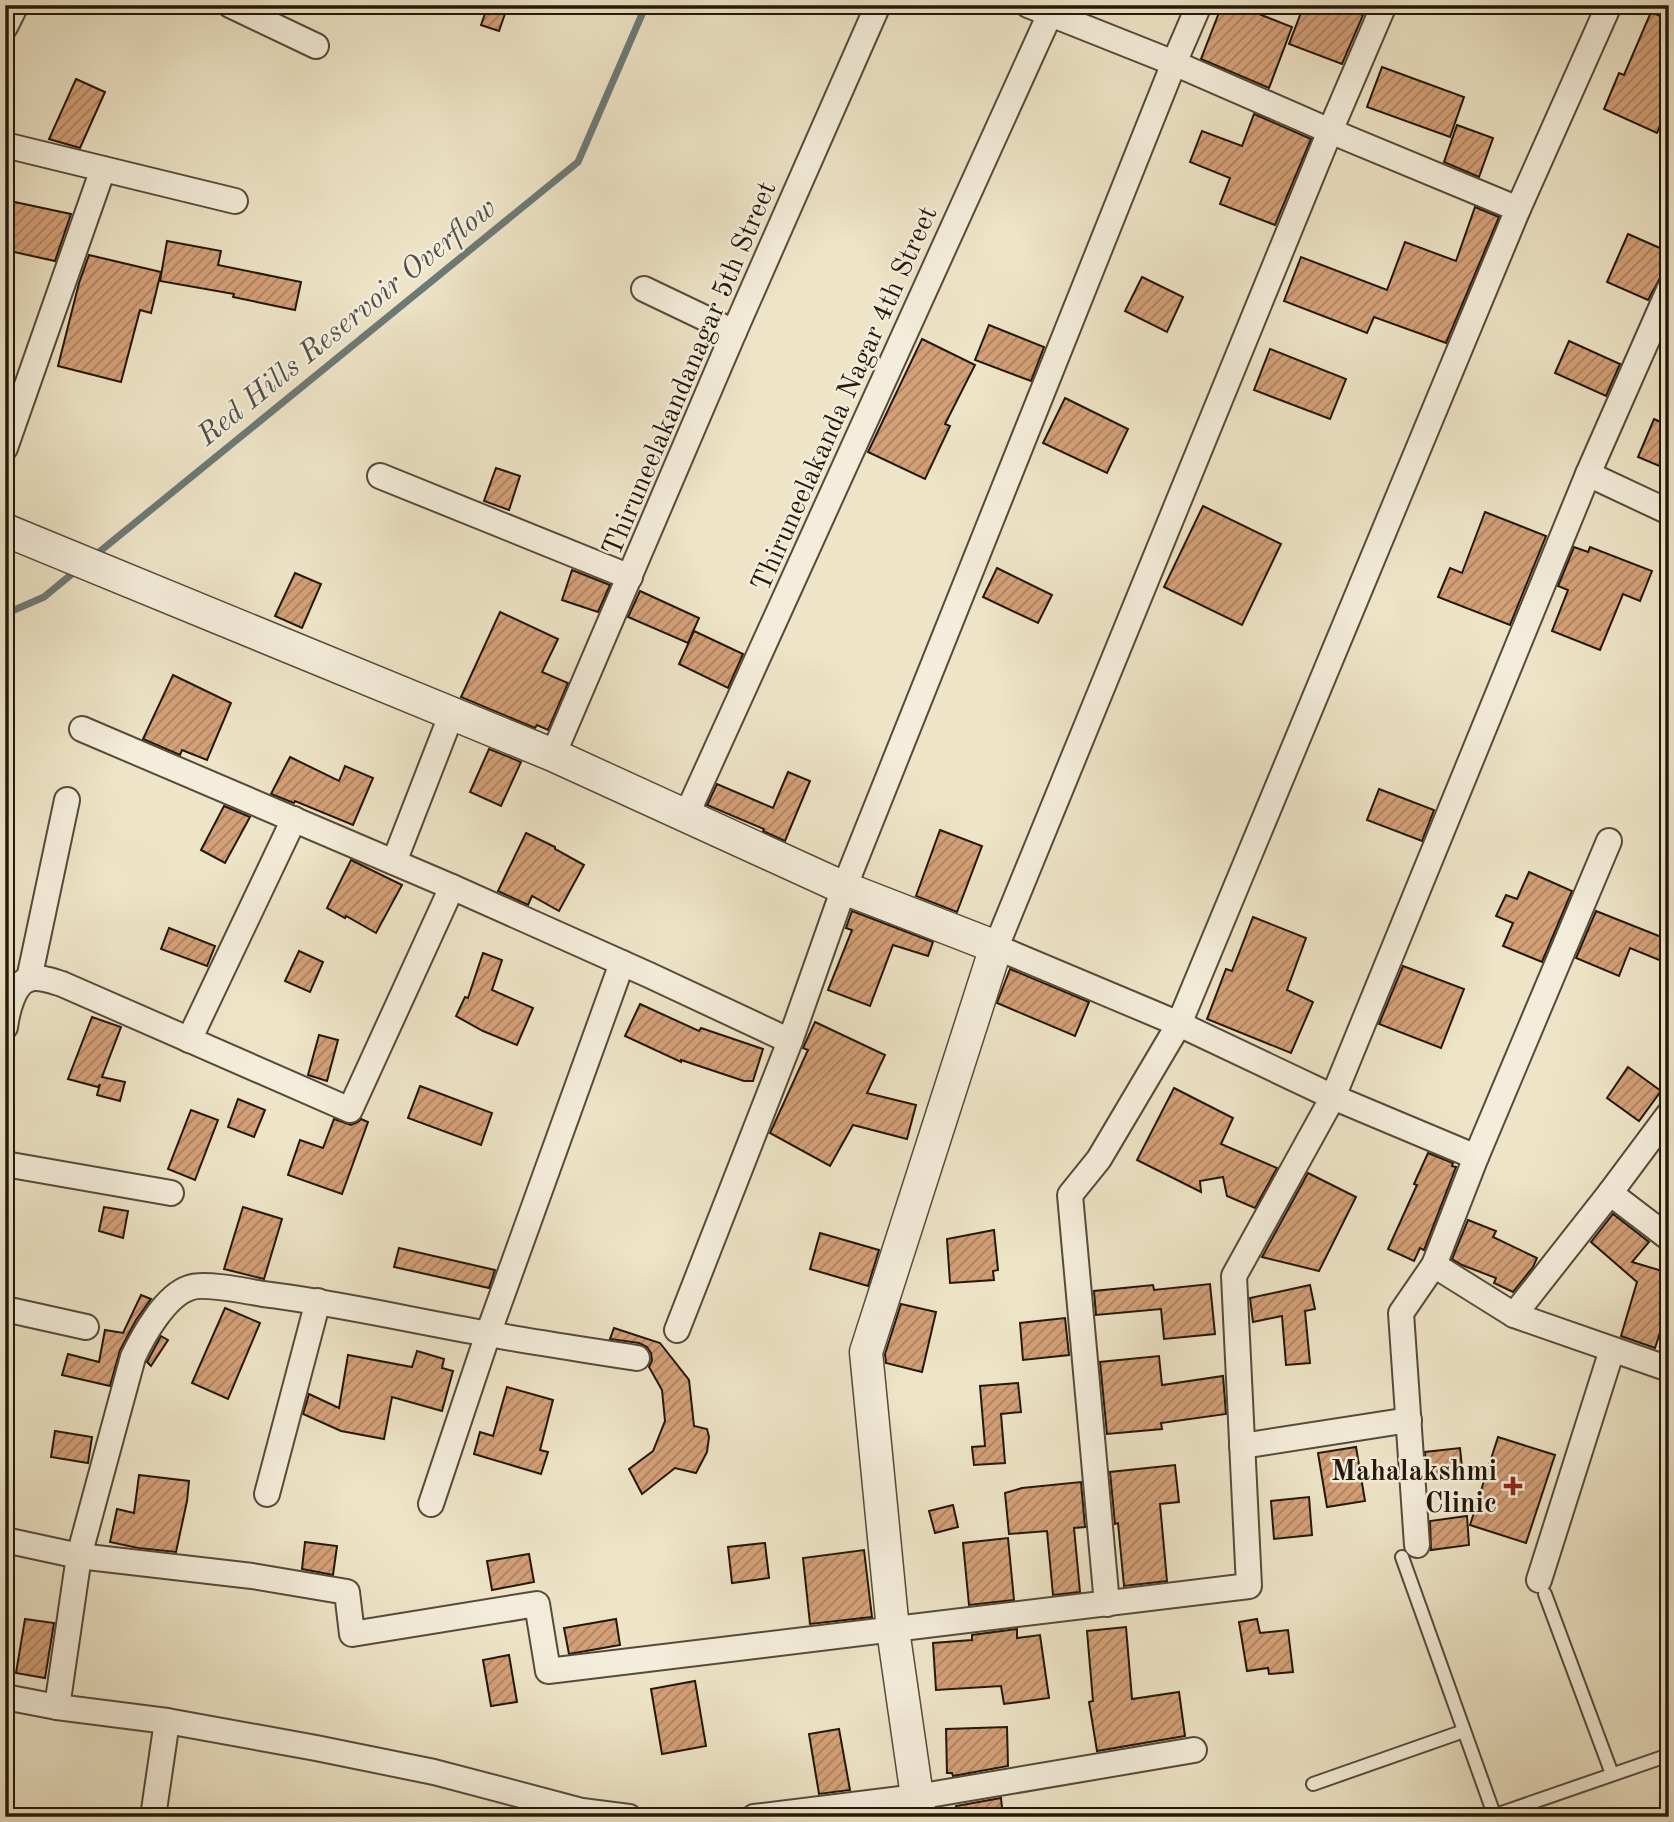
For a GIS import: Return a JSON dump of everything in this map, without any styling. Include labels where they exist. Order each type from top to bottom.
[{"type":"street","points":[[5,27],[16,5]]},
{"type":"street","points":[[230,5],[316,46]]},
{"type":"street","name":"Thiruneelakandanagar 5th Street","points":[[553,755],[734,332],[878,5]]},
{"type":"street","points":[[677,1330],[790,1041],[844,888],[1199,5]]},
{"type":"street","points":[[918,1807],[893,1630],[866,1352],[996,947],[1384,5]]},
{"type":"street","points":[[1107,1604],[1070,1195],[1098,1159],[1179,1024],[1518,209],[1609,5]]},
{"type":"street","points":[[1044,8],[1518,209]]},
{"type":"street","name":"Thiruneelakanda Nagar 4th Street","points":[[686,816],[1044,8]]},
{"type":"street","points":[[5,145],[235,201]]},
{"type":"street","points":[[5,448],[103,169]]},
{"type":"street","points":[[644,289],[734,332]]},
{"type":"street","points":[[5,1540],[79,1556],[252,1576],[347,1592],[352,1634],[537,1604],[548,1671],[1249,1586],[1234,1276],[1333,1097],[1588,474],[1669,290]]},
{"type":"street","points":[[1588,474],[1669,512]]},
{"type":"street","points":[[380,477],[630,578]]},
{"type":"street","points":[[5,530],[553,755],[844,888],[996,947],[1179,1024],[1333,1097],[1476,1157]]},
{"type":"street","points":[[394,862],[452,713]]},
{"type":"street","points":[[82,729],[452,887],[790,1041]]},
{"type":"street","points":[[29,979],[67,800]]},
{"type":"street","points":[[190,1040],[294,819]]},
{"type":"street","points":[[1409,1551],[1409,1420],[1401,1313],[1434,1265],[1476,1157],[1609,841]]},
{"type":"street","points":[[5,1027],[18,986],[29,979],[46,979],[350,1110],[452,887]]},
{"type":"street","points":[[431,1504],[488,1334],[622,963]]},
{"type":"street","points":[[1514,1315],[1669,1114]]},
{"type":"street","points":[[5,1164],[171,1193]]},
{"type":"street","points":[[1611,1192],[1669,1238]]},
{"type":"street","points":[[1434,1265],[1514,1315],[1669,1369]]},
{"type":"street","points":[[57,1707],[79,1556],[133,1357],[138,1345],[166,1305],[178,1293],[191,1287],[216,1287],[318,1301],[637,1359]]},
{"type":"street","points":[[267,1494],[318,1301]]},
{"type":"street","points":[[5,1309],[86,1327]]},
{"type":"street","points":[[1542,1587],[1612,1350]]},
{"type":"street","points":[[1242,1446],[1409,1420]]},
{"type":"street","points":[[5,1697],[57,1707],[167,1721],[434,1772],[582,1811],[629,1817]]},
{"type":"street","points":[[153,1817],[167,1721]]},
{"type":"street","points":[[754,1817],[918,1807],[1195,1750]]},
{"type":"lane","points":[[1409,1551],[1493,1816],[1669,1755]]},
{"type":"lane","points":[[1542,1587],[1612,1774]]},
{"type":"lane","points":[[1312,1784],[1464,1731]]},
{"type":"building","points":[[488,5],[508,5],[499,31],[481,25]]},
{"type":"building","points":[[1222,5],[1236,5],[1292,27],[1269,88],[1201,59]]},
{"type":"building","points":[[1304,5],[1337,5],[1363,15],[1342,64],[1289,44]]},
{"type":"building","points":[[1651,12],[1669,20],[1669,105],[1657,133],[1604,109],[1619,73],[1624,75]]},
{"type":"building","points":[[1382,67],[1464,97],[1450,137],[1367,107]]},
{"type":"building","points":[[76,79],[105,92],[80,148],[49,139]]},
{"type":"building","points":[[1254,114],[1311,139],[1275,225],[1220,204],[1230,178],[1190,162],[1202,131],[1242,146]]},
{"type":"building","points":[[1457,125],[1493,138],[1479,177],[1444,162]]},
{"type":"building","points":[[10,201],[71,214],[55,261],[5,250],[5,224]]},
{"type":"building","points":[[1475,207],[1499,217],[1446,343],[1374,317],[1367,333],[1284,301],[1301,257],[1387,290],[1405,242],[1456,261]]},
{"type":"building","points":[[1628,234],[1669,252],[1669,275],[1660,278],[1648,300],[1607,282]]},
{"type":"building","points":[[167,241],[221,251],[218,265],[301,282],[295,310],[233,297],[234,294],[160,281]]},
{"type":"building","points":[[89,255],[161,272],[151,313],[140,310],[121,382],[58,366]]},
{"type":"building","points":[[1142,277],[1183,297],[1167,332],[1125,311]]},
{"type":"building","points":[[989,325],[1044,347],[1031,381],[975,360]]},
{"type":"building","points":[[922,339],[975,365],[945,424],[950,426],[925,479],[868,452]]},
{"type":"building","points":[[1569,341],[1620,364],[1606,396],[1555,373]]},
{"type":"building","points":[[1270,349],[1346,379],[1330,419],[1254,390]]},
{"type":"building","points":[[1065,398],[1128,429],[1107,473],[1043,443]]},
{"type":"building","points":[[1654,419],[1669,426],[1669,470],[1638,457]]},
{"type":"building","points":[[496,468],[520,476],[509,510],[484,501]]},
{"type":"building","points":[[1203,506],[1281,544],[1242,625],[1164,587]]},
{"type":"building","points":[[1485,512],[1546,536],[1510,625],[1438,597],[1450,568],[1462,573]]},
{"type":"building","points":[[1574,547],[1588,552],[1590,547],[1652,571],[1640,601],[1623,594],[1600,650],[1552,631],[1568,590],[1558,586]]},
{"type":"building","points":[[997,568],[1052,595],[1038,623],[983,597]]},
{"type":"building","points":[[572,570],[610,585],[598,612],[562,600]]},
{"type":"building","points":[[295,573],[321,584],[302,628],[275,616]]},
{"type":"building","points":[[640,591],[699,618],[688,643],[628,617]]},
{"type":"building","points":[[500,612],[558,639],[542,672],[568,683],[548,730],[537,725],[535,728],[461,697]]},
{"type":"building","points":[[694,631],[743,654],[728,688],[679,664]]},
{"type":"building","points":[[173,675],[231,703],[207,760],[182,750],[180,755],[143,739]]},
{"type":"building","points":[[489,749],[521,762],[501,806],[470,792]]},
{"type":"building","points":[[290,757],[339,781],[345,766],[373,778],[353,825],[271,794]]},
{"type":"building","points":[[788,772],[810,781],[785,841],[707,805],[717,784],[773,808]]},
{"type":"building","points":[[1379,789],[1434,810],[1422,841],[1367,820]]},
{"type":"building","points":[[224,806],[250,817],[225,863],[201,850]]},
{"type":"building","points":[[940,830],[982,846],[957,912],[916,896]]},
{"type":"building","points":[[526,833],[584,865],[559,911],[532,896],[528,905],[498,891]]},
{"type":"building","points":[[351,860],[402,885],[376,933],[327,908]]},
{"type":"building","points":[[1529,872],[1572,891],[1542,962],[1503,946],[1513,923],[1496,916],[1506,895],[1517,899]]},
{"type":"building","points":[[852,911],[933,942],[928,956],[893,945],[870,1006],[828,990],[852,930],[846,928]]},
{"type":"building","points":[[1596,911],[1669,940],[1669,964],[1630,948],[1619,976],[1576,958]]},
{"type":"building","points":[[1253,917],[1306,938],[1287,990],[1313,1002],[1291,1053],[1207,1019],[1226,969],[1232,971]]},
{"type":"building","points":[[169,928],[215,946],[207,966],[161,949]]},
{"type":"building","points":[[299,951],[323,962],[310,992],[285,981]]},
{"type":"building","points":[[483,953],[502,960],[492,990],[533,1008],[517,1045],[456,1016],[465,997],[468,998]]},
{"type":"building","points":[[1403,966],[1464,989],[1441,1048],[1379,1024]]},
{"type":"building","points":[[1010,969],[1089,1002],[1075,1036],[997,1003]]},
{"type":"building","points":[[640,1004],[699,1031],[701,1028],[763,1049],[753,1081],[744,1081],[681,1062],[625,1036]]},
{"type":"building","points":[[92,1017],[121,1027],[102,1077],[125,1082],[120,1101],[97,1095],[100,1084],[98,1087],[68,1079]]},
{"type":"building","points":[[815,1022],[885,1055],[867,1093],[916,1105],[907,1139],[853,1125],[830,1166],[770,1133],[808,1050],[803,1048]]},
{"type":"building","points":[[319,1035],[338,1040],[327,1081],[308,1075]]},
{"type":"building","points":[[1628,1067],[1661,1091],[1639,1121],[1607,1098]]},
{"type":"building","points":[[420,1086],[492,1113],[481,1145],[408,1118]]},
{"type":"building","points":[[1174,1088],[1233,1118],[1221,1144],[1277,1168],[1255,1208],[1227,1196],[1223,1177],[1200,1181],[1201,1192],[1137,1160]]},
{"type":"building","points":[[238,1099],[265,1110],[254,1137],[228,1127]]},
{"type":"building","points":[[191,1110],[218,1120],[195,1180],[168,1169]]},
{"type":"building","points":[[334,1119],[351,1125],[361,1119],[368,1122],[342,1194],[288,1175],[300,1140],[323,1148]]},
{"type":"building","points":[[1428,1153],[1453,1163],[1452,1166],[1456,1167],[1424,1250],[1420,1248],[1414,1261],[1388,1249],[1417,1185],[1414,1184]]},
{"type":"building","points":[[1308,1173],[1356,1197],[1319,1271],[1262,1257]]},
{"type":"building","points":[[104,1207],[128,1211],[123,1238],[99,1231]]},
{"type":"building","points":[[243,1207],[282,1219],[264,1279],[224,1269]]},
{"type":"building","points":[[1613,1214],[1649,1242],[1632,1262],[1669,1273],[1669,1305],[1655,1348],[1621,1336],[1637,1282],[1591,1242]]},
{"type":"building","points":[[1468,1220],[1496,1231],[1493,1237],[1537,1258],[1513,1292],[1494,1283],[1496,1278],[1452,1259]]},
{"type":"building","points":[[994,1230],[998,1270],[993,1271],[994,1280],[950,1283],[947,1239]]},
{"type":"building","points":[[820,1233],[879,1250],[868,1286],[810,1269]]},
{"type":"building","points":[[399,1248],[495,1270],[489,1288],[394,1267]]},
{"type":"building","points":[[1210,1284],[1215,1334],[1164,1339],[1161,1309],[1096,1315],[1094,1291],[1153,1285],[1154,1290]]},
{"type":"building","points":[[1310,1285],[1315,1309],[1305,1311],[1310,1363],[1286,1365],[1282,1316],[1253,1322],[1250,1298]]},
{"type":"building","points":[[141,1295],[151,1299],[120,1350],[110,1386],[62,1375],[68,1354],[99,1362],[105,1330],[123,1333]]},
{"type":"building","points":[[901,1304],[936,1312],[922,1372],[886,1363],[885,1354]]},
{"type":"building","points":[[225,1308],[260,1323],[228,1399],[192,1383]]},
{"type":"building","points":[[1065,1318],[1069,1355],[1023,1360],[1020,1323]]},
{"type":"building","points":[[614,1328],[660,1343],[689,1380],[694,1426],[707,1429],[709,1437],[707,1452],[696,1473],[675,1468],[642,1494],[629,1469],[653,1451],[665,1421],[662,1390],[649,1367],[652,1360],[647,1347],[639,1343],[610,1339]]},
{"type":"building","points":[[161,1336],[168,1340],[151,1366],[147,1362]]},
{"type":"building","points":[[417,1351],[444,1359],[442,1368],[453,1371],[442,1411],[392,1397],[384,1439],[341,1431],[303,1414],[309,1394],[339,1408],[348,1355],[412,1367]]},
{"type":"building","points":[[1159,1356],[1162,1385],[1223,1376],[1226,1414],[1161,1423],[1162,1429],[1107,1434],[1100,1362]]},
{"type":"building","points":[[1018,1383],[1021,1412],[1001,1414],[1005,1463],[974,1465],[972,1447],[985,1446],[980,1386]]},
{"type":"building","points":[[507,1387],[553,1400],[540,1450],[548,1452],[541,1474],[474,1454],[480,1432],[493,1436]]},
{"type":"building","points":[[55,1431],[92,1437],[88,1463],[51,1457]]},
{"type":"building","points":[[1498,1437],[1555,1455],[1526,1543],[1470,1525]]},
{"type":"building","points":[[1356,1447],[1365,1501],[1327,1507],[1318,1453]]},
{"type":"building","points":[[1460,1448],[1463,1477],[1427,1480],[1425,1452]]},
{"type":"building","points":[[1175,1465],[1179,1502],[1160,1504],[1167,1581],[1124,1586],[1110,1472]]},
{"type":"building","points":[[139,1475],[189,1481],[176,1552],[110,1542],[117,1509],[134,1513]]},
{"type":"building","points":[[1081,1482],[1085,1527],[1074,1528],[1080,1592],[1053,1595],[1047,1531],[1009,1534],[1005,1493],[1022,1488]]},
{"type":"building","points":[[1309,1497],[1312,1535],[1274,1539],[1271,1501]]},
{"type":"building","points":[[953,1505],[958,1527],[935,1533],[929,1511]]},
{"type":"building","points":[[1467,1516],[1469,1545],[1431,1550],[1430,1521]]},
{"type":"building","points":[[1008,1538],[1014,1600],[969,1605],[963,1543]]},
{"type":"building","points":[[305,1542],[337,1546],[333,1575],[302,1569]]},
{"type":"building","points":[[765,1543],[769,1578],[732,1583],[728,1547]]},
{"type":"building","points":[[864,1550],[872,1617],[810,1624],[803,1558]]},
{"type":"building","points":[[529,1554],[534,1582],[492,1590],[487,1561]]},
{"type":"building","points":[[25,1619],[54,1623],[45,1678],[16,1673]]},
{"type":"building","points":[[616,1619],[620,1645],[569,1654],[564,1628]]},
{"type":"building","points":[[1257,1619],[1260,1633],[1288,1630],[1293,1672],[1269,1674],[1268,1668],[1247,1671],[1239,1622]]},
{"type":"building","points":[[1126,1627],[1132,1699],[1179,1692],[1185,1736],[1097,1751],[1089,1702],[1093,1701],[1087,1631]]},
{"type":"building","points":[[1017,1629],[1017,1638],[1040,1635],[1049,1698],[1004,1704],[1001,1686],[936,1690],[933,1643],[972,1640],[972,1635]]},
{"type":"building","points":[[509,1655],[517,1702],[491,1706],[483,1660]]},
{"type":"building","points":[[695,1681],[706,1746],[662,1754],[651,1689]]},
{"type":"building","points":[[1007,1727],[1008,1766],[953,1776],[952,1773],[947,1773],[946,1729]]},
{"type":"building","points":[[839,1729],[850,1790],[819,1794],[809,1734]]},
{"type":"building","points":[[1001,1798],[1003,1817],[957,1817],[956,1806]]},
{"type":"waterway","name":"Red Hills Reservoir Overflow","points":[[93,557],[578,162],[646,5]]},
{"type":"waterway","name":"Red Hills Reservoir Overflow","points":[[5,614],[44,597],[78,569]]},
{"type":"place","name":"Mahalakshmi Clinic","points":[[1513,1486]]}]
